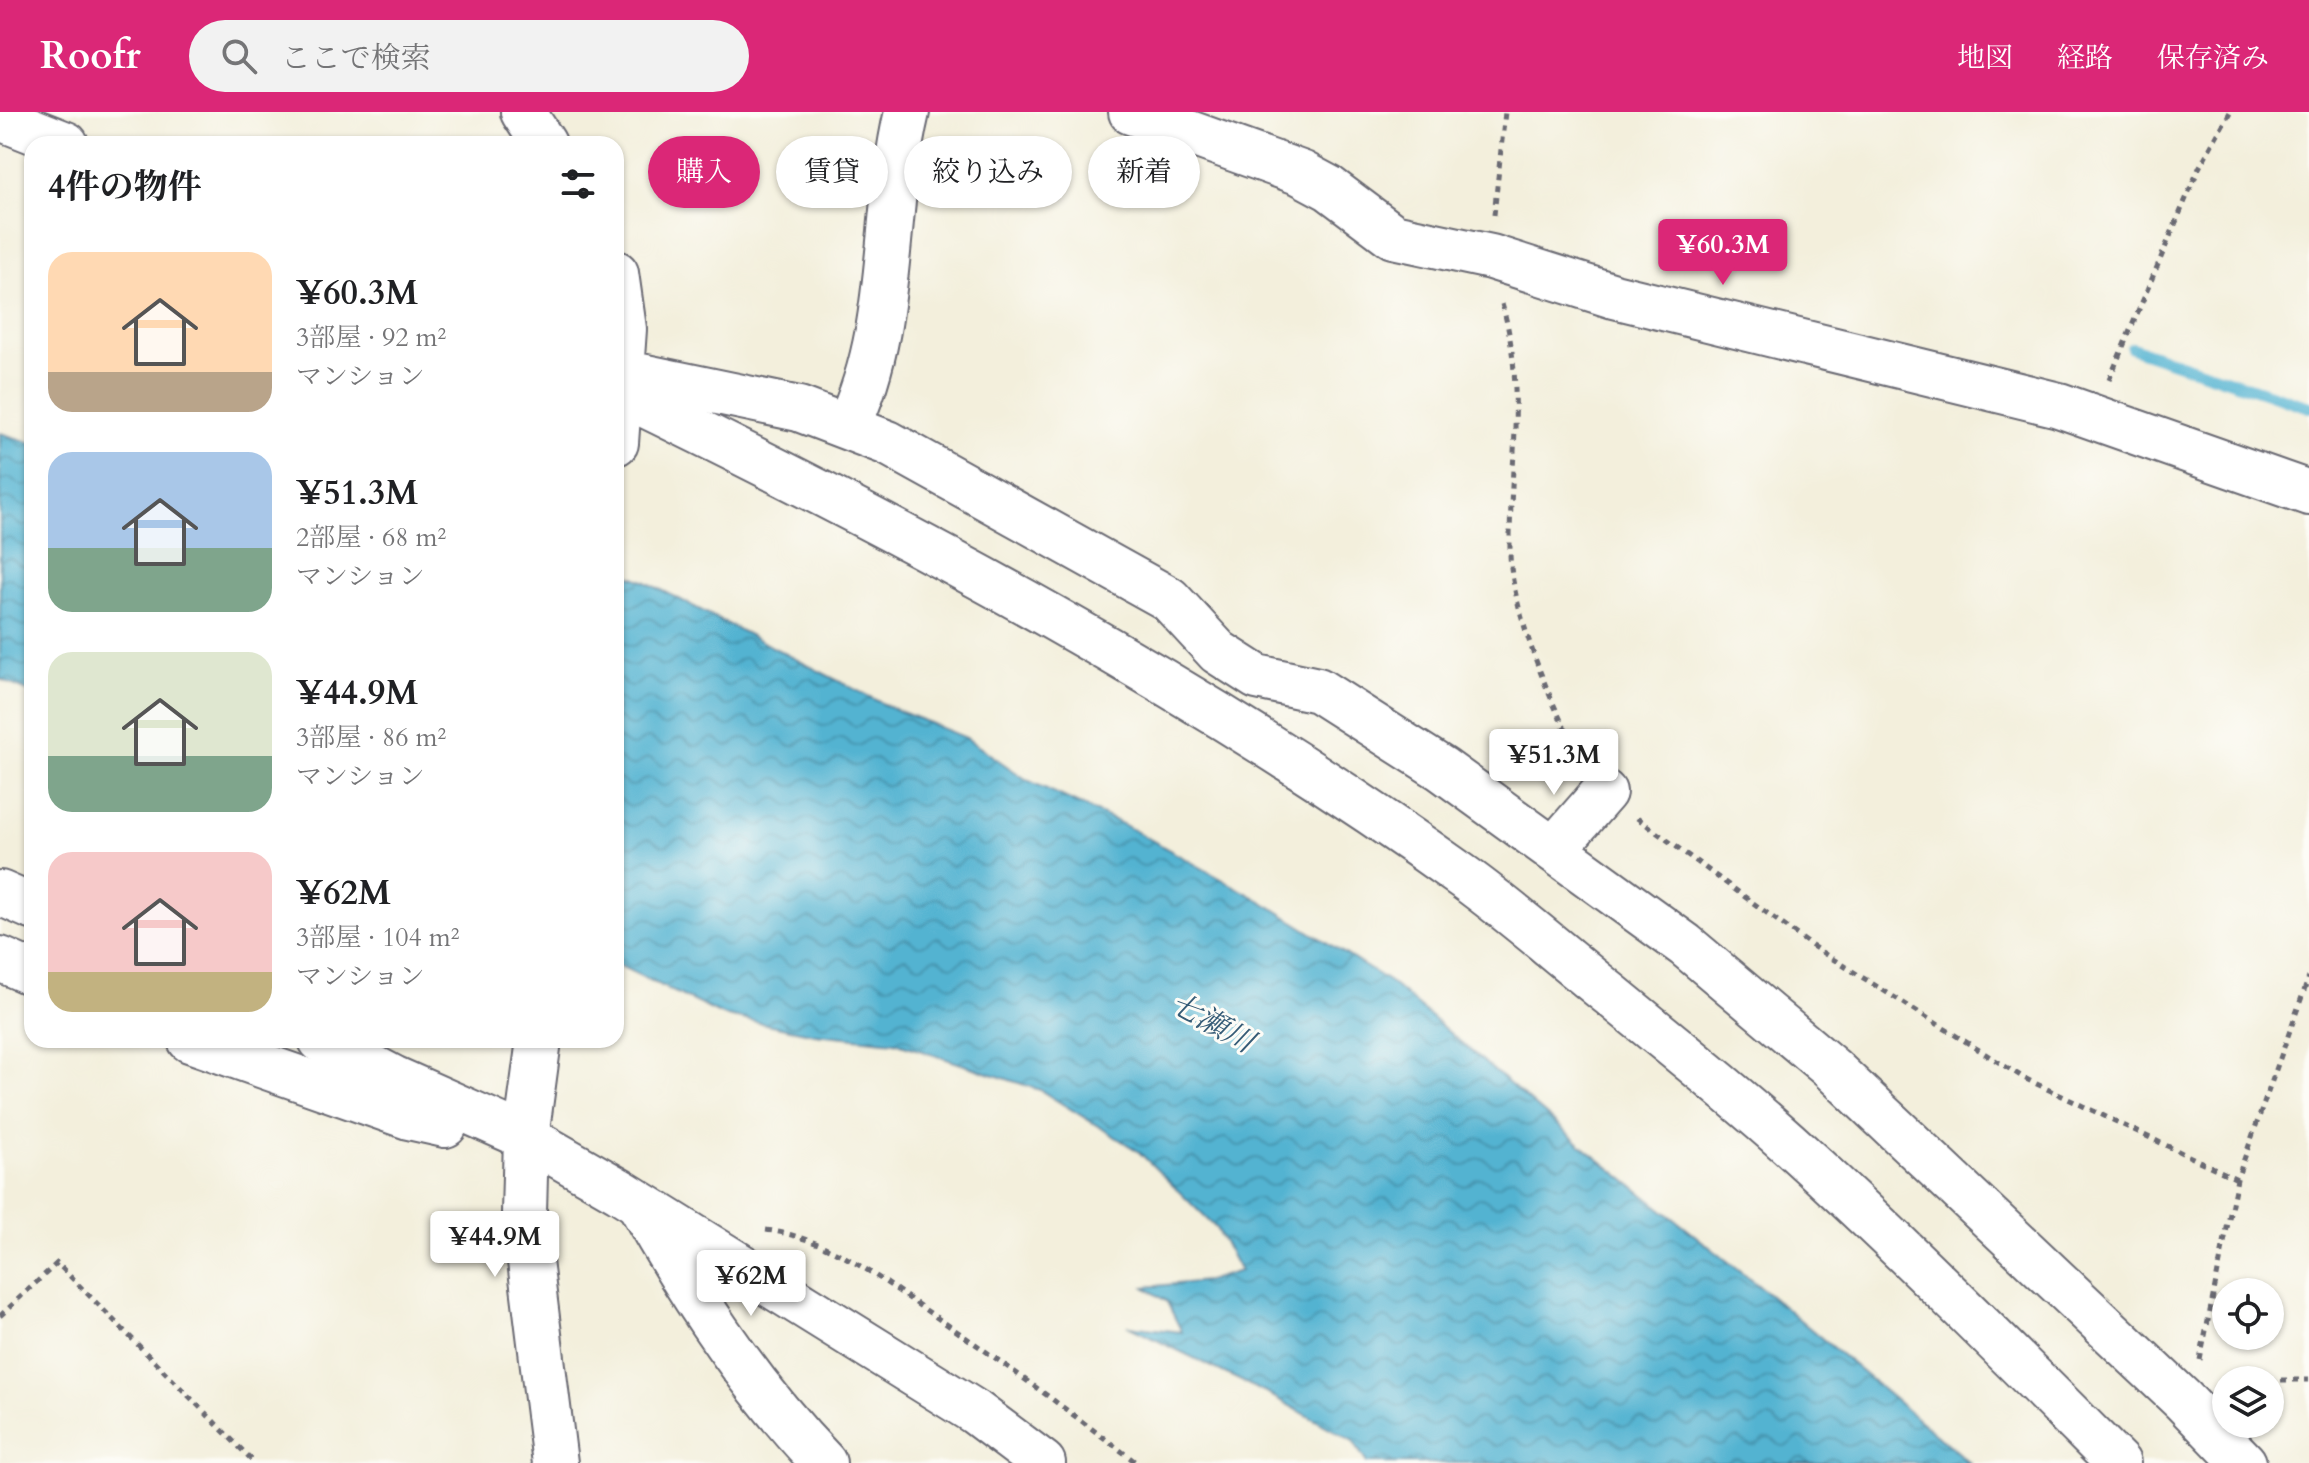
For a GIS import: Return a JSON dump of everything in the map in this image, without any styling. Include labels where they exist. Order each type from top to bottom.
[{"type":"street","points":[[513,136],[521,112]]},
{"type":"street","points":[[521,112],[538,136]]},
{"type":"street","points":[[848,426],[868,380],[880,324],[895,184],[907,112]]},
{"type":"street","points":[[1131,112],[1301,173],[1393,236],[1491,257],[1614,296],[1996,389],[2093,417],[2309,493]]},
{"type":"street","points":[[0,118],[46,136]]},
{"type":"street","points":[[624,403],[799,409],[888,443],[1179,606],[1226,657],[1257,677],[1306,686],[1329,696],[1442,769],[1685,945],[1831,1068],[2183,1400],[2244,1463]]},
{"type":"street","points":[[624,405],[813,487],[1088,639],[1285,758],[1465,878],[1526,924],[1795,1149],[1950,1295],[2118,1463]]},
{"type":"street","points":[[1555,848],[1604,792]]},
{"type":"street","points":[[0,893],[24,904]]},
{"type":"street","points":[[0,959],[24,970]]},
{"type":"street","points":[[213,1048],[409,1117],[484,1135],[526,1137]]},
{"type":"street","points":[[336,1048],[393,1078],[526,1137],[638,1202],[975,1412],[1043,1463]]},
{"type":"street","points":[[538,1048],[526,1137],[523,1190],[527,1263],[555,1463]]},
{"type":"street","points":[[638,1202],[687,1288],[766,1394],[824,1463]]},
{"type":"path","points":[[1505,112],[1491,257],[1509,330],[1517,388],[1512,575],[1555,704],[1576,749],[1604,792],[1812,946],[2024,1078],[2237,1179]]},
{"type":"path","points":[[2093,417],[2205,154],[2230,112]]},
{"type":"path","points":[[2198,1373],[2237,1179],[2309,977]]},
{"type":"path","points":[[2301,999],[2309,1000]]},
{"type":"path","points":[[755,1229],[790,1233],[843,1255],[995,1357],[1137,1463]]},
{"type":"path","points":[[0,1316],[57,1263],[255,1463]]},
{"type":"path","points":[[2284,1380],[2309,1380]]},
{"type":"water","points":[[0,433],[24,440],[24,690],[0,679]]},
{"type":"water","name":"七瀬川","points":[[624,573],[887,706],[966,738],[1027,780],[1124,825],[1263,902],[1391,983],[1581,1145],[1769,1294],[1970,1463],[1367,1463],[1353,1441],[1272,1396],[1128,1326],[1182,1332],[1167,1302],[1145,1287],[1207,1281],[1240,1271],[1216,1228],[1138,1151],[1040,1090],[895,1042],[815,1034],[722,1015],[624,968]]},
{"type":"waterway","points":[[2132,348],[2309,407]]}]
